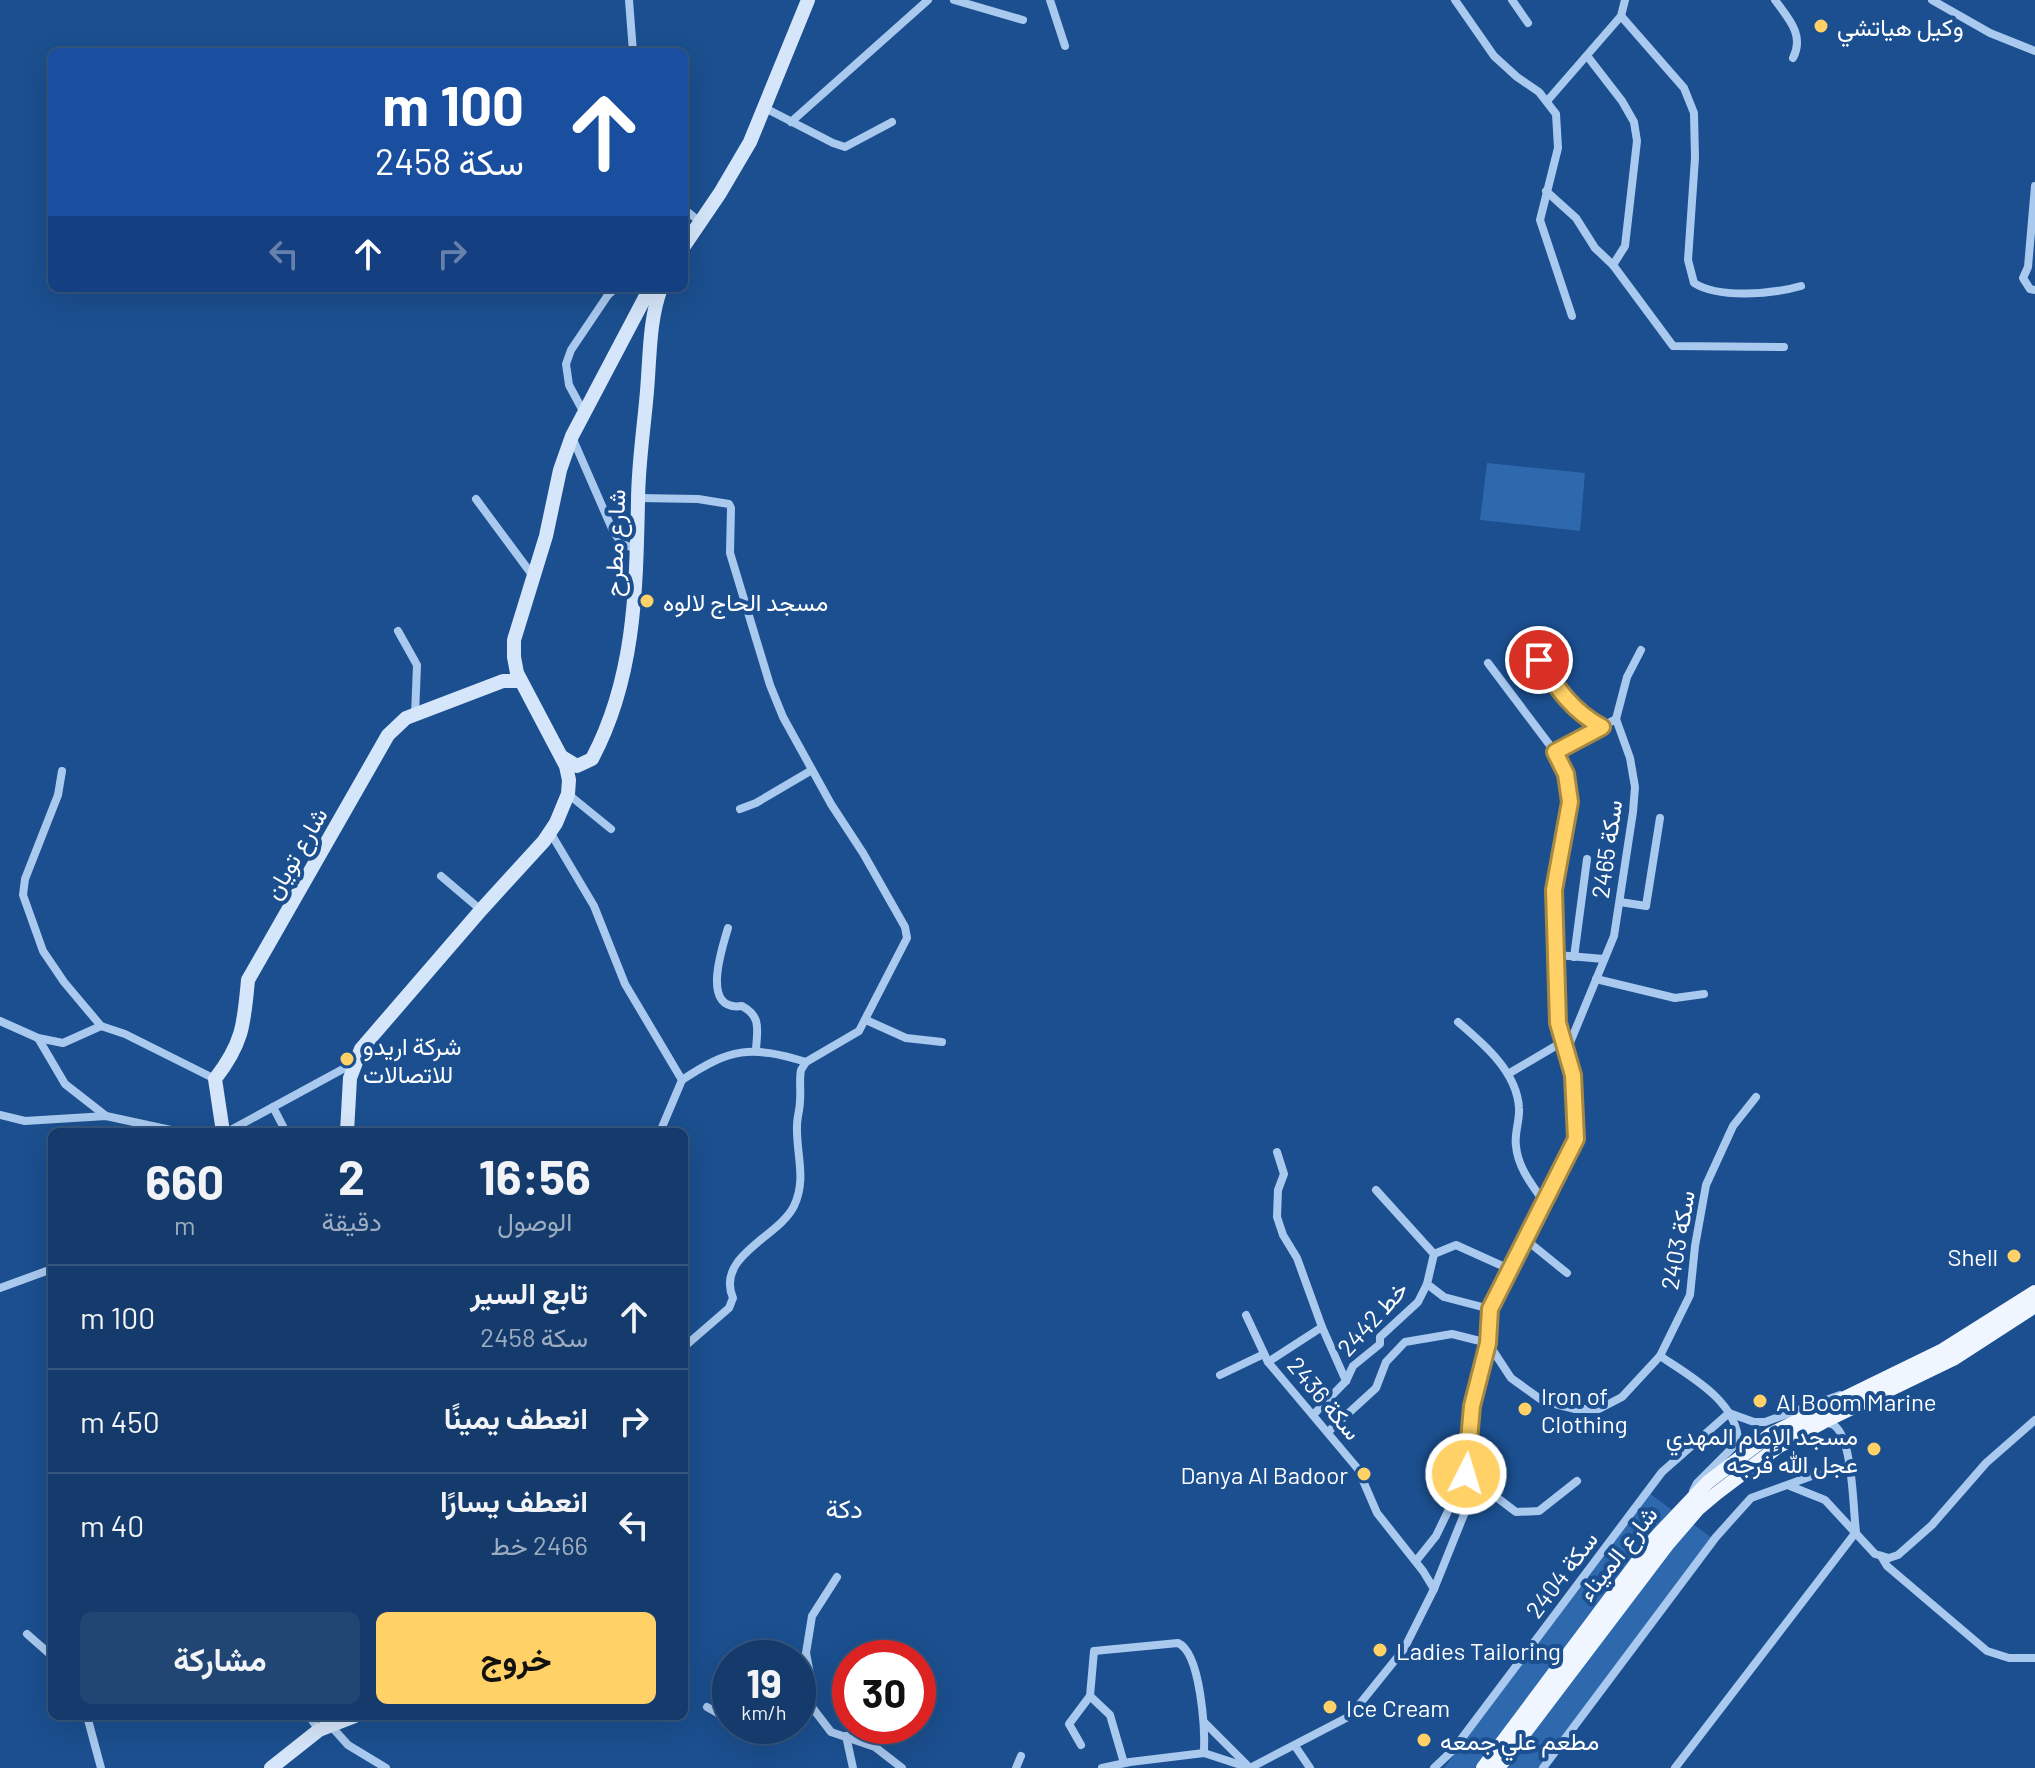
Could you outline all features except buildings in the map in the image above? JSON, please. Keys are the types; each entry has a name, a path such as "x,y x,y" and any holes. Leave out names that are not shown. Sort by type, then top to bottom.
{"main road":[{"path":"689,213 748,130 801,0"},
{"path":"688,240 732,174 765,108 808,0"},
{"path":"347,1128 350,1078 365,1043 537,850 550,832 568,794 568,773 561,756 520,681 514,657 514,640 572,436 648,292"},
{"name":"شارع مطرح","path":"561,756 577,766 588,763 595,754 612,712 630,647 638,498 653,318 660,292"},
{"path":"622,341 641,339 651,347"},
{"name":"شارع تويان","path":"215,1079 234,1055 241,1034 248,980 388,735 406,718 503,681 520,681"},
{"path":"215,1079 224,1128"},
{"name":"شارع الميناء","path":"1483,1768 1656,1537 1689,1499 1771,1434 1943,1350 2035,1292"},
{"name":"شارع الميناء","path":"1498,1768 1683,1526 1735,1478 1779,1446 1953,1359 2035,1306"},
{"path":"271,1768 324,1728 345,1720"}],"street":[{"path":"629,0 633,48"},
{"path":"791,122 928,0"},
{"path":"954,0 1023,20"},
{"path":"1050,0 1065,46"},
{"path":"1455,0 1494,56 1548,100 1556,114 1558,148 1540,220 1572,316"},
{"path":"1512,0 1528,23"},
{"path":"1548,100 1621,16 1625,0"},
{"path":"1775,0 1796,29 1798,48 1793,58"},
{"path":"1932,0 1990,33 2035,51"},
{"path":"1621,16 1684,88 1694,113 1695,158 1688,260 1694,283 1707,291 1777,292 1801,286"},
{"path":"1588,57 1622,101 1634,122 1637,141 1625,246 1613,265"},
{"path":"765,108 845,147 892,122"},
{"path":"2035,186 2028,267 2023,278 2030,289 2035,290"},
{"path":"1546,191 1576,218 1595,248 1613,265 1673,346 1784,347"},
{"path":"583,411 567,378 568,357 611,292"},
{"path":"572,436 613,531 622,544 637,549"},
{"path":"638,498 698,499 729,504 730,553 770,685 783,717 905,927 907,938 866,1020 850,1038 806,1062 799,1078 801,1099 797,1126 802,1180 796,1202 788,1217 751,1248 735,1268 729,1278 733,1298 729,1308 688,1344"},
{"path":"476,499 533,576"},
{"path":"398,631 417,665 415,715"},
{"path":"1555,752 1616,719 1627,677 1641,650"},
{"path":"1539,660 1565,700 1583,717 1602,727"},
{"path":"1102,1768 1204,1753 1250,1768 1350,1716 1404,1649 1434,1589 1467,1507 1466,1474 1472,1406 1488,1343 1490,1309 1576,1139 1573,1075 1558,1023 1554,890 1570,802 1566,774 1555,752 1488,663"},
{"name":"سكة 2465","path":"1566,1046 1614,936 1620,902 1635,787 1630,758 1616,719"},
{"path":"740,809 812,770"},
{"path":"62,771 58,795 25,879 23,895 43,951 101,1026 125,1034 215,1079"},
{"path":"568,794 611,829"},
{"path":"1620,902 1646,906 1660,818"},
{"path":"550,832 594,906 625,984 682,1080"},
{"path":"1574,957 1587,859"},
{"path":"441,876 481,910"},
{"path":"728,928 718,962 719,997 731,1008 742,1006 755,1015 758,1021 756,1050"},
{"path":"1557,955 1604,959"},
{"path":"1596,979 1665,997 1704,994"},
{"path":"866,1020 906,1038 942,1042"},
{"path":"1458,1022 1485,1045 1508,1074 1519,1106 1516,1146 1525,1176 1544,1202"},
{"path":"1,1023 38,1038 63,1043 101,1026"},
{"path":"38,1038 65,1084 106,1116"},
{"path":"1508,1074 1566,1046"},
{"path":"662,1128 682,1080 712,1060 756,1050 806,1062"},
{"path":"233,1128 354,1063"},
{"name":"سكة 2403","path":"1488,1343 1511,1378 1543,1401 1575,1409 1599,1409 1622,1397 1660,1356 1690,1295 1706,1185 1733,1126 1756,1097"},
{"path":"273,1107 284,1128"},
{"path":"0,1115 25,1121 106,1116 162,1128"},
{"name":"سكة 2436","path":"1277,1152 1284,1174 1278,1190 1277,1217 1283,1235 1297,1258 1322,1327 1266,1358 1358,1469 1377,1513 1434,1589"},
{"path":"1376,1190 1434,1254"},
{"path":"1525,1239 1567,1273"},
{"path":"1434,1254 1456,1245 1509,1269"},
{"path":"1434,1254 1427,1284 1444,1297 1490,1309"},
{"path":"0,1288 48,1270"},
{"name":"2442 خط","path":"1314,1414 1346,1381 1353,1366 1380,1344 1380,1337 1418,1302 1427,1284"},
{"path":"1220,1375 1266,1358 1246,1315"},
{"path":"1322,1327 1346,1381"},
{"path":"1329,1431 1376,1388 1386,1362 1405,1342 1452,1334 1488,1343"},
{"path":"1660,1356 1702,1385 1729,1413 1738,1428 1738,1442 1697,1483 1689,1499"},
{"path":"1729,1413 1743,1419 1765,1422 1827,1398 1860,1390"},
{"name":"سكة 2404","path":"1434,1768 1453,1750 1662,1472 1729,1413"},
{"path":"1881,1556 1898,1555 1910,1548 1986,1463 2035,1420"},
{"path":"1675,1768 1856,1532 1849,1466 1841,1434 1834,1425 1823,1422"},
{"path":"1543,1768 1737,1512 1751,1498 1831,1469 1849,1466"},
{"path":"1466,1474 1516,1512 1539,1511 1577,1481"},
{"path":"1416,1561 1436,1536 1466,1474"},
{"path":"1790,1486 1825,1500 1867,1547 1881,1556 1887,1566 1987,1651 2009,1658 2035,1658"},
{"path":"808,1640 812,1616 837,1577"},
{"path":"27,1634 48,1652"},
{"path":"1081,1745 1069,1724 1090,1696 1094,1651 1178,1643 1189,1653 1205,1723 1204,1753"},
{"path":"1090,1696 1110,1715 1124,1763"},
{"path":"707,1707 712,1710"},
{"path":"816,1713 832,1732"},
{"path":"88,1720 101,1768"},
{"path":"314,1720 386,1768"},
{"path":"1205,1723 1250,1768"},
{"path":"848,1744 853,1768"},
{"path":"867,1744 902,1768"},
{"path":"1295,1746 1310,1768"},
{"path":"1016,1768 1021,1756"},
{"path":"1169,1757 1169,1768"}],"shaded area":[{"path":"1487,463 1585,473 1580,531 1480,520"},
{"path":"1649,1493 1672,1510 1479,1768 1444,1768"},
{"path":"1689,1521 1712,1538 1539,1768 1504,1768"}],"place":[{"name":"وكيل هياتشي","path":"1821,26"},
{"name":"مسجد الحاج لالوه","path":"647,601"},
{"name":"شركة اريدو للاتصالات","path":"347,1059"},
{"name":"Shell","path":"2014,1256"},
{"name":"Al Boom Marine","path":"1760,1401"},
{"name":"Iron of Clothing","path":"1525,1409"},
{"name":"مسجد الإمام المهدي عجل الله فرجه","path":"1874,1449"},
{"name":"Danya Al Badoor","path":"1364,1474"},
{"name":"Ladies Tailoring","path":"1380,1650"},
{"name":"Ice Cream","path":"1330,1707"},
{"name":"مطعم علي جمعه","path":"1424,1740"}],"district":[{"name":"دكة","path":"844,1507"}],"route":[{"path":"1466,1474 1472,1406 1488,1343 1490,1309 1576,1139 1573,1075 1558,1023 1554,890 1570,802 1566,774 1555,752 1602,727 1583,717 1565,700 1539,660"}]}
